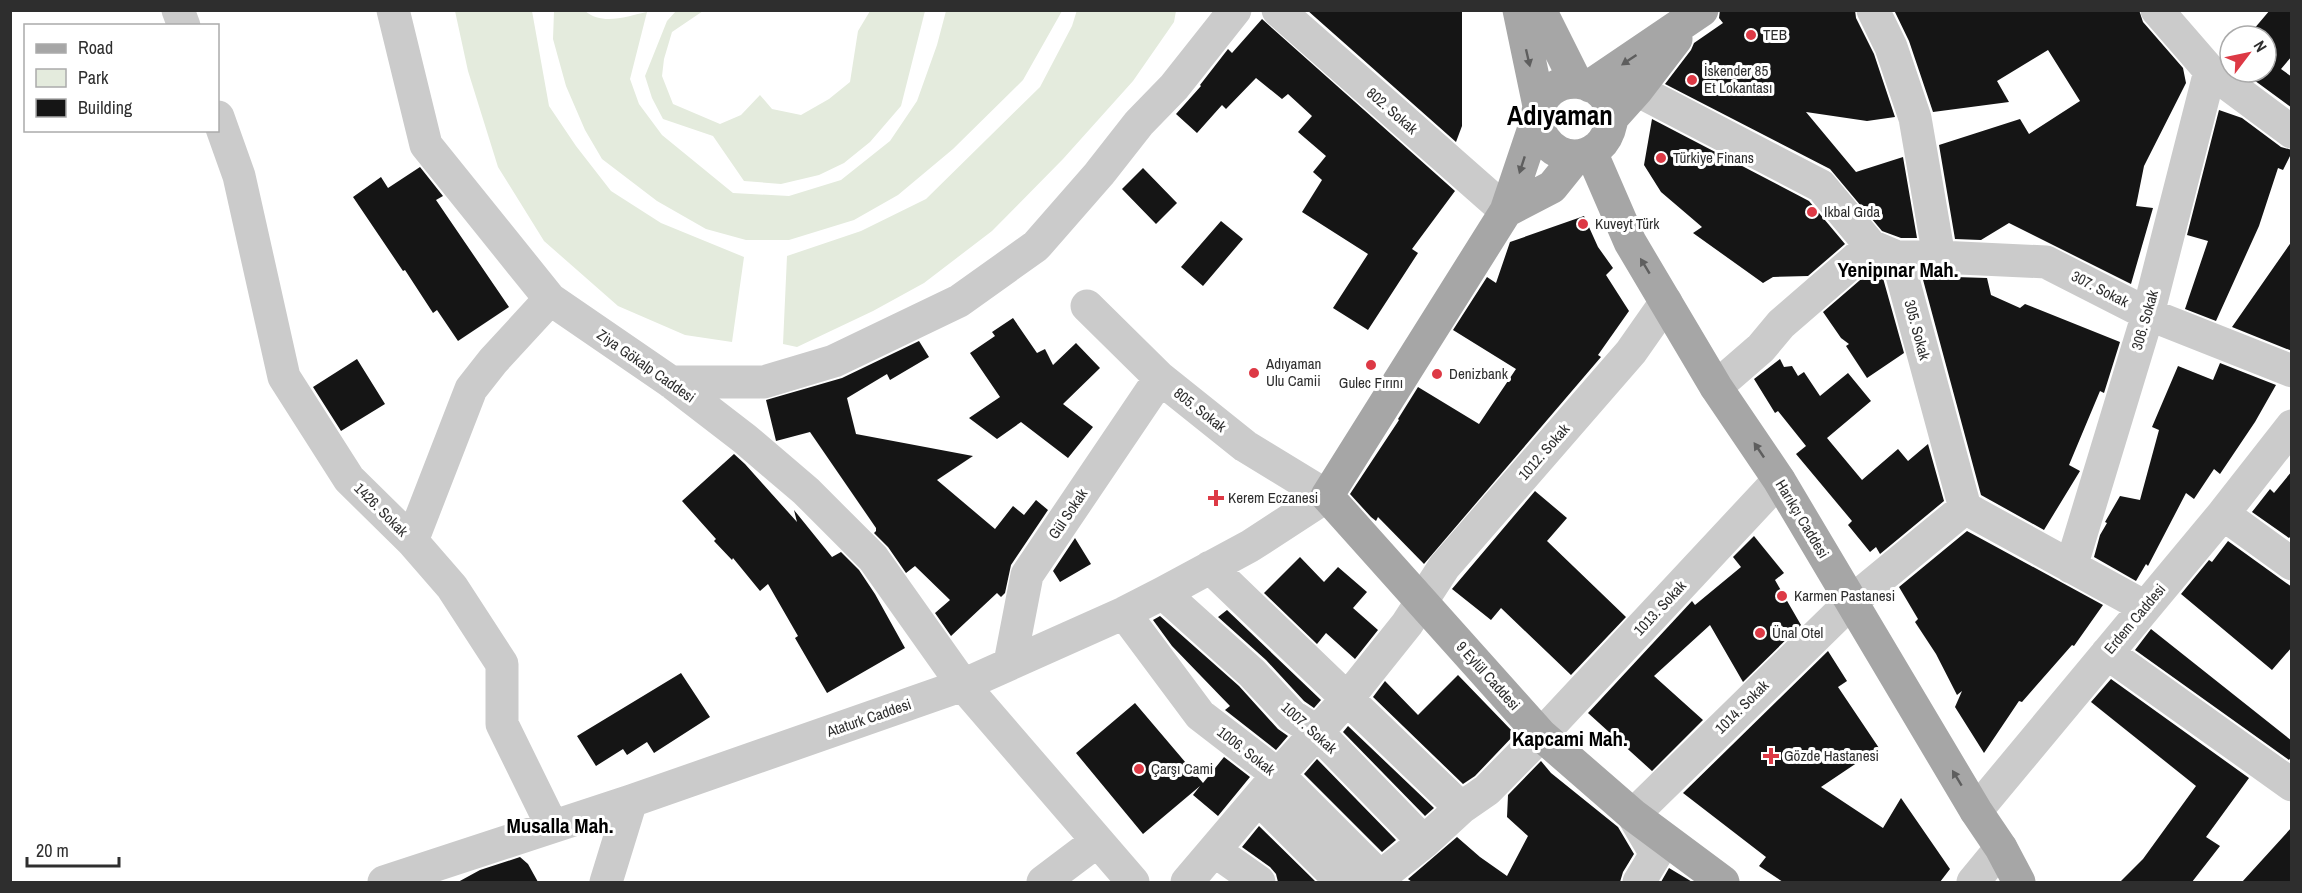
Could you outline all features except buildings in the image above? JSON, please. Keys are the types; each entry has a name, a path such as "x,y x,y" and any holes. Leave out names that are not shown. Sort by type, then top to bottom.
{"main road":[{"path":"1519,10 1538,112 1539,133 1546,144 1564,155 1584,154"},
{"path":"1540,10 1583,84 1605,99 1611,119"},
{"path":"1506,211 1552,187 1584,154 1606,138 1611,119 1698,13"},
{"path":"1327,496 1506,211 1538,112 1551,89 1564,83 1583,84 1698,13"},
{"name":"Harıkçı Caddesi","path":"1584,154 1630,242 1716,387 1779,480 1976,811 2001,848 2019,882"},
{"name":"9 Eylül Caddesi","path":"1327,496 1541,735 1633,814 1721,882"}],"street":[{"name":"Ziya Gökalp Caddesi","path":"393,10 426,145 550,299 671,382 745,439 806,491 873,558 963,685 1096,842 1133,882"},
{"path":"671,382 764,382 834,361 959,301 1036,246 1099,174 1139,123 1174,87 1235,10"},
{"name":"802. Sokak","path":"1278,10 1506,211"},
{"path":"1873,10 1891,47 1915,118 1939,257"},
{"path":"2157,10 2210,70 2292,132"},
{"name":"306. Sokak","path":"2071,567 2148,314 2210,70"},
{"name":"305. Sokak","path":"1637,90 1821,186 1884,252 1965,508"},
{"name":"1426. Sokak","path":"219,120 239,176 284,377 349,479 412,541 452,586 502,664 502,724 552,826"},
{"path":"1716,387 1761,348 1780,324 1884,252"},
{"name":"307. Sokak","path":"1884,252 2046,262 2148,314 2292,371"},
{"path":"412,541 471,389 550,299"},
{"name":"1012. Sokak","path":"1187,882 1347,699 1422,602 1444,567 1631,352 1666,302"},
{"name":"805. Sokak","path":"1087,306 1160,378 1245,446 1327,496"},
{"name":"Gül Sokak","path":"1010,663 1027,575 1160,378"},
{"name":"Erdem Caddesi","path":"1976,811 2223,514 2292,426"},
{"name":"1013. Sokak","path":"1378,880 1461,808 1487,790 1779,480"},
{"name":"Ataturk Caddesi","path":"384,882 631,801 963,685 1124,613 1163,593 1250,546 1327,496"},
{"path":"1965,508 2145,607"},
{"name":"1014. Sokak","path":"1633,814 1852,601 1965,508"},
{"path":"2223,514 2292,564"},
{"path":"1210,567 1461,808"},
{"name":"1007. Sokak","path":"1163,593 1252,673 1292,716 1317,732 1424,842"},
{"name":"1006. Sokak","path":"1124,613 1200,715 1269,787 1378,880"},
{"path":"2107,653 2292,785"},
{"path":"1269,787 1342,882"},
{"path":"606,882 631,801"},
{"path":"1633,814 1656,854 1639,882"},
{"path":"1042,882 1096,842"},
{"path":"1973,882 2001,848"},
{"path":"1215,851 1259,882"}],"green space":[{"path":"1077,10 1176,11 1174,22 1133,81 1063,159 992,231 924,283 873,311 797,347 783,344 787,256 861,231 926,199 1040,87 1072,26"},
{"path":"455,11 532,11 549,106 611,191 661,223 744,257 732,342 685,335 618,306 544,241 498,167 468,71"},
{"path":"554,11 585,11 592,16 607,19 647,12 630,79 639,104 662,135 733,193 789,196 841,180 890,141 917,101 937,45 946,11 1062,11 1023,80 953,149 898,195 854,220 789,240 746,240 706,229 657,201 602,159 585,130 566,86 553,39"},
{"path":"676,11 703,11 672,32 664,59 662,76 673,104 720,124 741,115 760,95 772,109 801,115 829,99 850,82 858,31 870,11 925,11 901,106 870,142 844,163 819,175 781,184 744,181 713,136 663,119 652,98 645,76 667,21"}],"place":[{"name":"TEB","path":"1751,35"},
{"name":"İskender 85 Et Lokantası","path":"1692,80"},
{"name":"Türkiye Finans","path":"1661,158"},
{"name":"Ikbal Gıda","path":"1812,212"},
{"name":"Kuveyt Türk","path":"1583,224"},
{"name":"Gulec Fırını","path":"1371,365"},
{"name":"Adıyaman Ulu Camii","path":"1254,373"},
{"name":"Denizbank","path":"1437,374"},
{"name":"Kerem Eczanesi","path":"1216,498"},
{"name":"Karmen Pastanesi","path":"1782,596"},
{"name":"Ünal Otel","path":"1760,633"},
{"name":"Gözde Hastanesi","path":"1771,756"},
{"name":"Çarşı Cami","path":"1139,769"}],"district":[{"name":"Adıyaman","path":"1560,116"},
{"name":"Yenipınar Mah.","path":"1898,270"},
{"name":"Kapcami Mah.","path":"1570,739"},
{"name":"Musalla Mah.","path":"560,826"}]}
